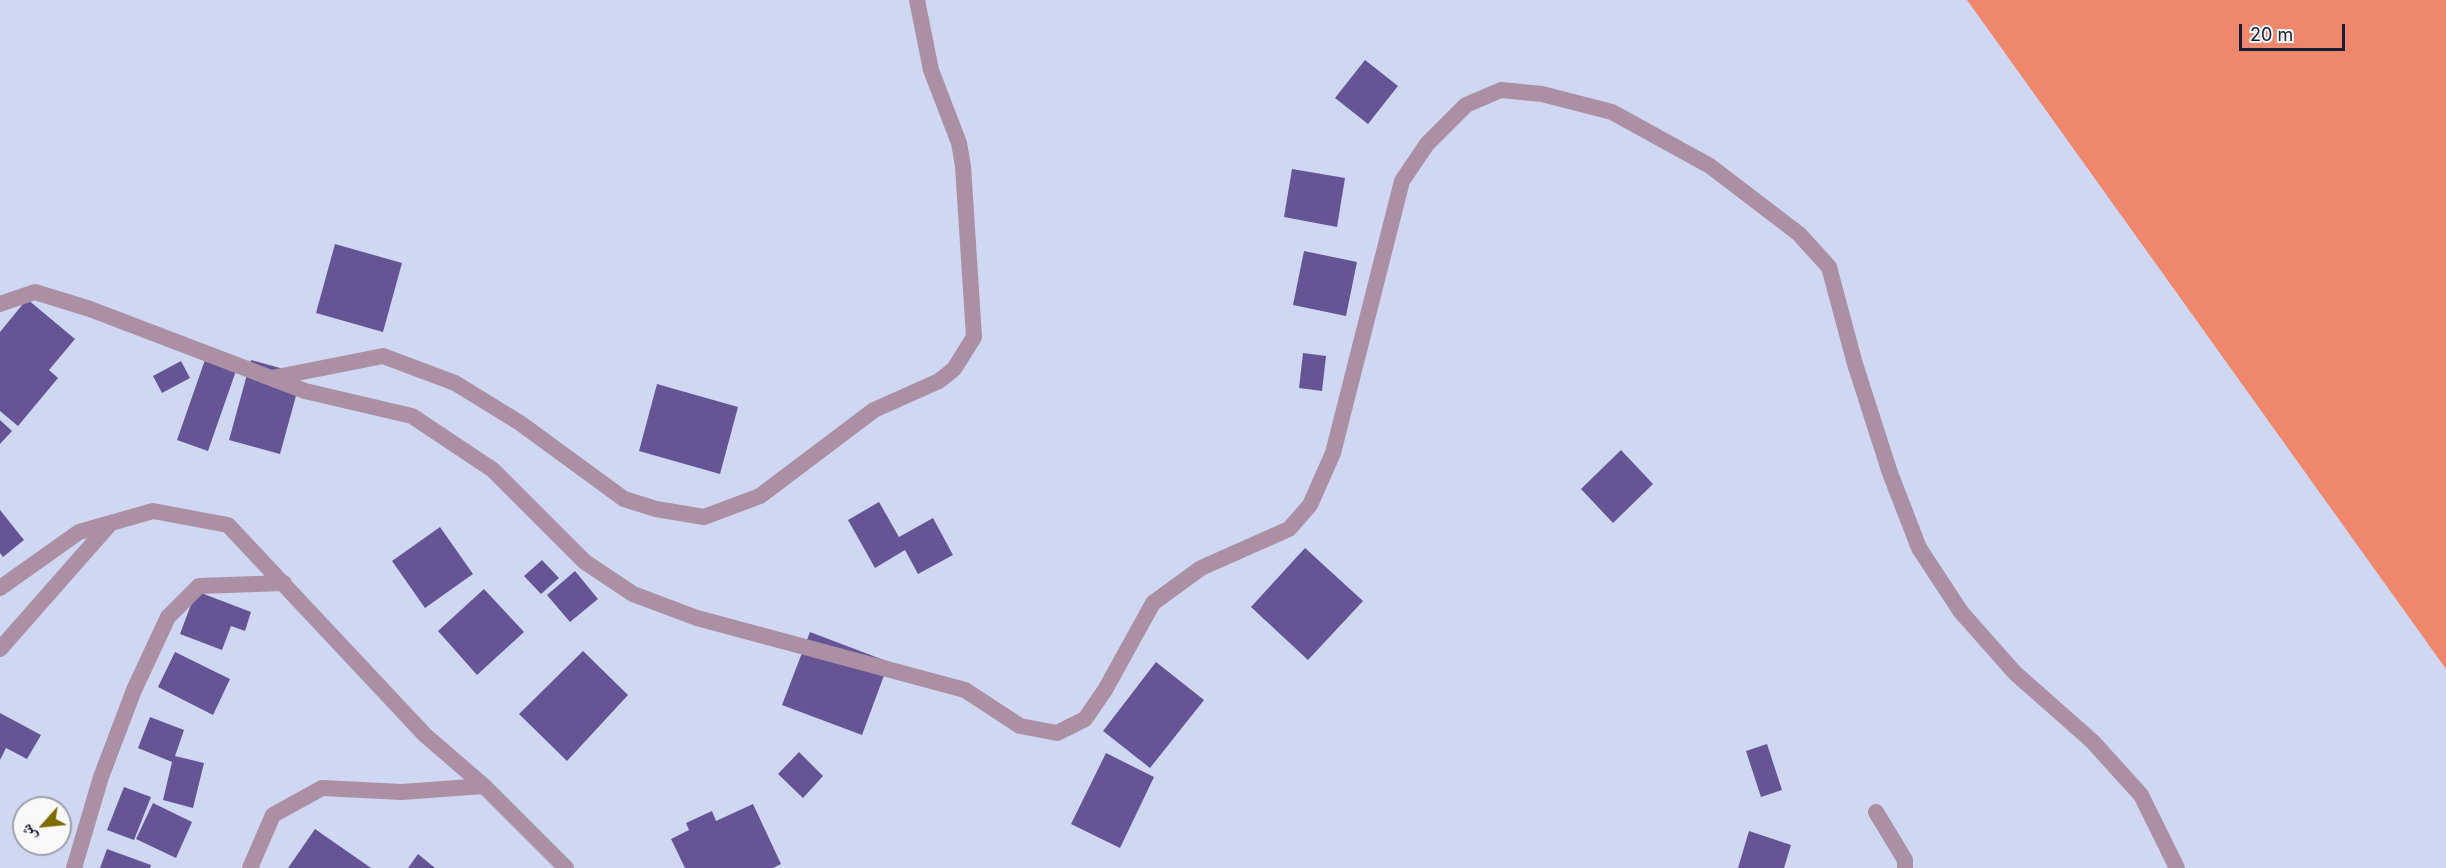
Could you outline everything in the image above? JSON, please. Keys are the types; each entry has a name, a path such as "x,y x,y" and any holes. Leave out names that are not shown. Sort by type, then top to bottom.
{"street":[{"path":"271,379 383,356 455,383 520,423 624,499 656,509 704,517 760,496 874,410 939,381 954,369 974,337 963,166 959,143 931,70 917,0"},
{"path":"0,304 34,292 90,309 305,391 412,416 493,470 585,562 633,594 697,618 965,690 1020,726 1057,733 1085,719 1105,690 1153,603 1201,568 1289,529 1310,506 1333,453 1402,182 1427,144 1466,105 1501,90 1542,94 1602,109 1612,112 1710,166 1799,234 1828,267 1858,375 1919,548 1961,612 2015,673 2092,741 2141,795 2177,868"},
{"path":"0,588 79,532 153,511 228,525 425,735 484,786 566,868"},
{"path":"0,650 111,523"},
{"path":"74,868 101,777 121,723 168,617 198,586 284,584"},
{"path":"250,868 273,815 322,788 402,792 484,786"},
{"path":"1876,812 1905,860 1905,868"}],"shaded area":[{"path":"1967,0 2446,0 2446,669"}],"building":[{"path":"1365,60 1398,86 1368,124 1335,98"},
{"path":"1292,169 1345,178 1337,227 1284,217"},
{"path":"335,244 402,263 383,332 316,313"},
{"path":"1304,251 1357,262 1346,316 1293,305"},
{"path":"27,299 75,339 49,370 58,378 18,426 0,411 0,332"},
{"path":"1303,353 1326,356 1322,391 1299,388"},
{"path":"206,357 237,368 208,451 177,440"},
{"path":"251,360 302,374 280,454 229,440"},
{"path":"181,361 190,378 162,393 153,376"},
{"path":"657,384 738,407 720,474 639,451"},
{"path":"0,420 12,431 0,444"},
{"path":"1621,450 1653,484 1613,523 1581,489"},
{"path":"879,502 899,537 933,518 953,555 918,574 905,550 875,568 848,520"},
{"path":"0,510 24,540 3,557 0,553"},
{"path":"440,527 473,574 425,608 392,561"},
{"path":"1305,548 1363,601 1308,660 1251,607"},
{"path":"542,560 559,578 541,594 524,576"},
{"path":"575,571 598,599 570,622 547,595"},
{"path":"484,589 524,632 477,675 438,631"},
{"path":"196,591 251,612 245,631 231,626 222,650 180,634"},
{"path":"810,632 889,662 862,735 782,705"},
{"path":"583,651 628,695 567,761 519,714"},
{"path":"175,652 230,679 213,715 158,687"},
{"path":"1156,662 1204,700 1150,768 1103,731"},
{"path":"0,713 41,735 27,759 6,748 0,760"},
{"path":"150,717 184,730 175,756 204,763 193,808 163,800 172,762 138,748"},
{"path":"1767,744 1782,790 1761,797 1746,751"},
{"path":"799,752 823,776 803,798 778,774"},
{"path":"1106,753 1154,777 1120,848 1071,824"},
{"path":"124,787 151,797 134,840 107,830"},
{"path":"153,803 192,822 176,858 136,839"},
{"path":"753,804 781,864 773,868 685,868 671,839 689,830 686,823 712,811 716,821"},
{"path":"315,829 371,868 288,868"},
{"path":"1749,831 1791,845 1784,868 1738,868"},
{"path":"107,849 151,865 150,868 100,868"},
{"path":"418,854 435,868 408,868"}]}
